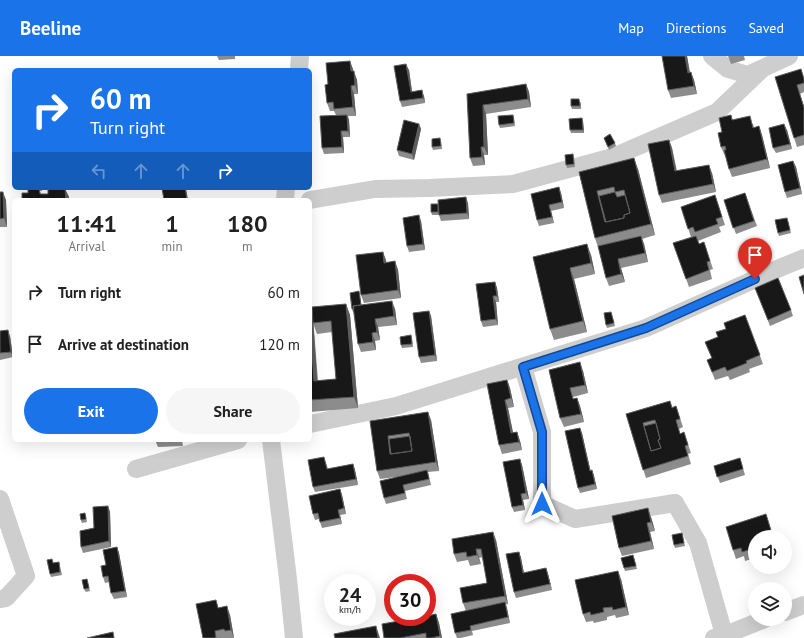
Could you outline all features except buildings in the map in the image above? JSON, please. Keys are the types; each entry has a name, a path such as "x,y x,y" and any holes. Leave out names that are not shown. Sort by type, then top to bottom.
{"street":[{"path":"299,68 300,56"},
{"path":"712,56 728,69 748,76 789,56"},
{"path":"312,200 375,189 513,184 613,157 716,112 763,68"},
{"path":"312,424 396,406 646,328 804,258"},
{"path":"523,367 542,432 542,504 575,519 675,503 698,543 721,637 748,626"},
{"path":"136,469 231,442"},
{"path":"271,442 294,638"},
{"path":"0,499 26,576 6,598 0,599"},
{"path":"792,609 804,605"}],"route":[{"path":"542,504 542,432 523,367 646,328 755,279"}]}
